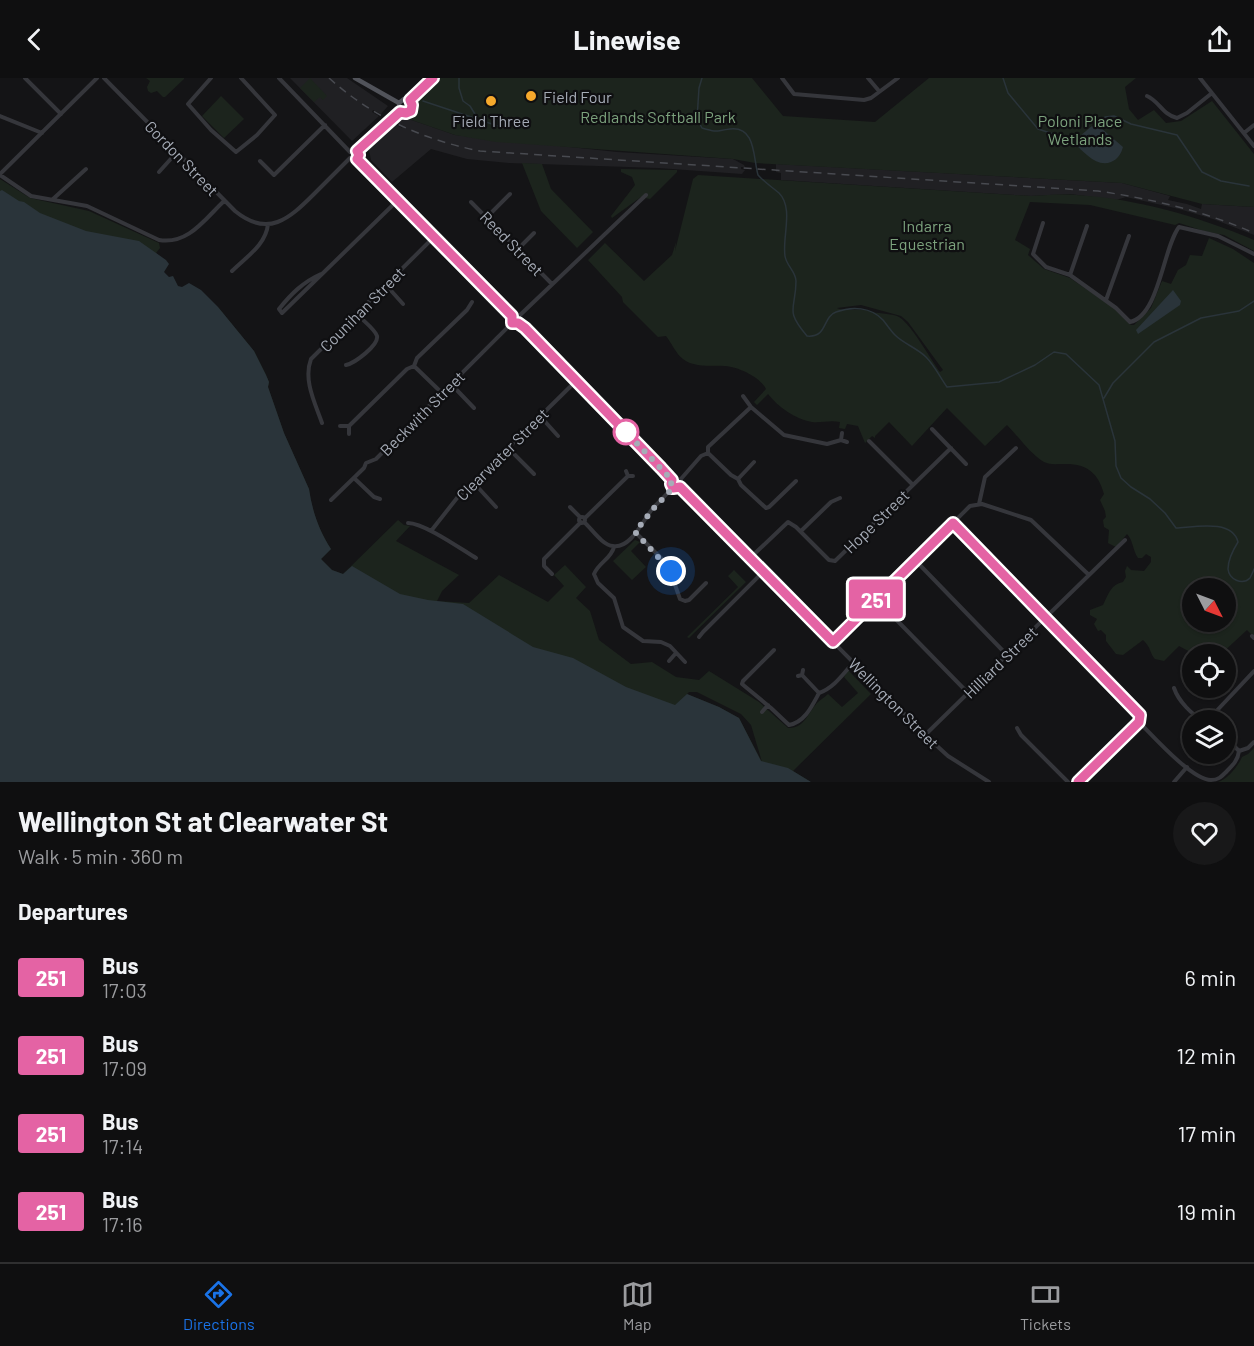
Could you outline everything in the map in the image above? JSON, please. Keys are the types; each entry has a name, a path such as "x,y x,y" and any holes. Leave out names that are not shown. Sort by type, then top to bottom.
{"main road":[{"path":"355,78 399,103"},
{"path":"410,100 433,78"},
{"path":"404,99 410,100 411,111 400,112 399,103 404,99"}],"street":[{"path":"25,78 61,114"},
{"path":"100,78 0,175 31,196 76,203 159,240 170,242 189,235 224,201"},
{"name":"Gordon Street","path":"100,78 224,201 244,218 268,224"},
{"path":"211,78 188,104 213,132 236,152 275,115 241,78"},
{"path":"232,271 263,242 267,235 268,224 283,221 294,214 350,158 350,152 279,78"},
{"path":"782,78 794,94 864,100 871,98 898,78"},
{"path":"868,78 879,91"},
{"path":"1200,78 1254,146"},
{"path":"1147,96 1153,98 1165,113 1177,118 1212,93"},
{"path":"350,152 357,151 400,112"},
{"path":"0,116 42,133"},
{"path":"1244,133 1254,124"},
{"path":"260,161 274,175 325,125"},
{"path":"357,151 359,155 357,159"},
{"path":"159,172 177,152"},
{"path":"350,158 357,159 512,316 512,323 518,323 576,381 672,480 673,488"},
{"path":"53,200 87,169"},
{"path":"486,218 510,194"},
{"path":"512,316 519,316 646,195"},
{"path":"324,272 308,280 288,297 279,309 280,313 282,313 398,200"},
{"name":"Reed Street","path":"471,202 552,284"},
{"path":"1043,223 1032,254 1046,267 1070,275 1106,300 1128,321 1135,321 1150,305 1179,227 1218,236 1254,254"},
{"path":"1070,275 1087,226"},
{"path":"518,249 534,233"},
{"path":"1106,300 1129,236"},
{"name":"Counihan Street","path":"322,423 309,384 309,366 312,359 434,237"},
{"path":"386,285 403,304"},
{"path":"340,426 349,426 407,369 414,366 417,358 467,310 472,302"},
{"path":"346,365 357,360 375,344 377,339 376,334 357,314"},
{"path":"518,323 519,316"},
{"name":"Beckwith Street","path":"331,500 366,463 376,459 512,323"},
{"path":"414,366 442,393"},
{"name":"Clearwater Street","path":"431,531 473,482 576,381"},
{"path":"451,384 474,408"},
{"path":"743,396 751,407 784,435 827,444 841,440 847,442"},
{"path":"751,407 708,447 708,453 766,508 770,507 796,481"},
{"path":"540,416 558,436"},
{"path":"349,426 349,434"},
{"path":"932,429 966,464"},
{"path":"841,440 842,433"},
{"path":"869,441 913,485"},
{"path":"508,448 534,474"},
{"name":"Hope Street","path":"801,531 829,560 835,561 951,448"},
{"path":"833,642 953,523 976,504 985,477 1016,448"},
{"path":"685,662 670,646 661,642 638,639 622,627 616,602 598,583 594,574 600,563 609,558 614,547 625,543 673,488 680,487 680,480 701,456 708,453"},
{"path":"738,479 754,462"},
{"path":"535,564 543,562 629,474"},
{"path":"354,478 374,497 380,499"},
{"path":"672,480 676,478 680,480"},
{"path":"473,482 496,507"},
{"name":"Wellington Street","path":"680,487 925,735 948,756 989,782"},
{"path":"750,558 787,522 792,523 801,531 831,502 840,498"},
{"path":"976,504 1031,520 1089,575"},
{"path":"570,507 606,543 614,547"},
{"path":"408,523 431,531 476,558"},
{"path":"953,523 1136,710 1141,718 1078,782"},
{"path":"635,532 668,565 680,599 689,600 706,583"},
{"name":"Hilliard Street","path":"925,735 1125,540"},
{"path":"915,560 1007,655"},
{"path":"543,562 552,574"},
{"path":"699,638 763,572"},
{"path":"876,598 968,693"},
{"path":"774,650 741,683 789,725 796,724 804,717 819,693 835,683 854,663"},
{"path":"669,661 676,654"},
{"path":"1216,710 1254,670"},
{"path":"801,674 819,693"},
{"path":"1174,688 1177,696 1190,710"},
{"path":"762,712 768,705"},
{"path":"1139,722 1176,760 1202,779 1213,780 1221,777 1233,764 1239,751 1248,748 1254,742"},
{"path":"1017,728 1021,735 1068,782"},
{"path":"1236,748 1239,751"},
{"path":"1174,782 1187,767"}],"shaded area":[{"path":"290,78 347,78 388,106 381,114 373,110 372,112 379,116 352,141"},
{"path":"406,118 455,135 617,152 733,159 744,165 745,167 741,169 745,170 742,174 658,168 509,163 467,159 431,149 392,182 371,160 369,150 371,145 395,124 402,128 403,126 397,123"},
{"path":"1092,126 1101,128 1123,147 1119,156 1113,161 1101,163 1096,161 1074,143"},
{"path":"776,164 1122,183 1170,196 1168,200 1201,209 1202,204 1254,207 1254,235 1213,219 1126,197 1116,200 1070,194 1031,196 781,180 781,173 776,172"},
{"path":"2,190 40,213 86,231 139,241 166,260 169,264 164,272 169,277 173,276 178,286 182,287 189,283 201,290 218,307 254,351 266,375 284,433 309,489 320,528 331,549 321,559 332,570 343,574 352,566 400,594 463,604 533,647 573,658 626,687 675,705 687,694 719,707 739,718 761,761 788,768 811,782 0,782 0,191"},
{"path":"1173,290 1181,301 1180,305 1138,334 1136,330"}],"green space":[{"path":"146,78 184,79 163,97 157,91 151,93 148,91 150,81"},
{"path":"310,78 327,96 323,100 320,97 314,102 300,88"},
{"path":"439,78 752,78 783,116 875,122 929,78 1136,78 1125,87 1129,109 1138,120 1154,110 1166,123 1181,121 1212,101 1254,154 1254,207 1202,204 1122,183 755,163 733,159 496,142 455,135 406,118 413,112 415,103"},
{"path":"221,96 244,119 224,138 202,116"},
{"path":"522,163 542,164 551,189 593,232 577,248 541,211"},
{"path":"621,169 677,170 677,172 650,199 641,197 612,218 611,216 635,185 632,177 621,172"},
{"name":"Indarra Equestrian","path":"698,175 1031,196 1100,197 1167,210 1211,223 1254,240 1254,251 1224,235 1179,223 1175,225 1090,205 1030,202 1015,240 1030,249 1028,255 1044,269 1070,278 1114,308 1131,325 1134,325 1151,308 1162,281 1171,284 1178,270 1186,265 1190,255 1202,256 1209,238 1233,249 1254,263 1254,637 1247,630 1232,644 1182,644 1182,648 1179,646 1164,661 1155,659 1143,640 1123,655 1116,654 1106,641 1106,635 1101,630 1098,631 1094,624 1097,619 1090,615 1090,610 1103,605 1113,588 1123,582 1127,566 1131,570 1144,571 1151,562 1151,557 1146,554 1138,558 1127,534 1116,547 1108,543 1109,530 1104,527 1103,520 1106,517 1100,500 1104,494 1098,480 1090,470 1078,465 1044,462 1029,450 1007,425 985,446 947,408 912,446 889,422 875,438 872,436 865,443 858,426 847,424 845,429 839,428 840,422 815,422 799,418 787,412 768,394 757,405 754,402 766,389 759,380 731,367 687,362 678,354 666,336 658,337 623,302 622,297 588,260 605,243 644,281 672,255 676,242 675,251 693,179","holes":["861,305 901,316 908,322 943,370 940,372 914,332 897,316 837,308"]},
{"path":"0,179 30,198 89,211 159,243 160,248 156,253 162,258 0,247"},
{"path":"218,307 254,351 266,375 284,433 309,489 314,513 331,549 321,559 332,570 343,574 398,520 410,526 396,541 459,575 442,591 437,601 469,603 499,575 548,602 564,586 554,575 565,565 586,587 576,598 590,611 599,640 631,664 652,662 676,677 699,680 709,671 759,702 788,728 802,723 817,703 828,694 842,707 858,693 844,677 848,670 871,694 793,771 811,782 342,630","holes":["697,692 741,714 751,725 762,762 739,718 687,694"]},
{"path":"635,540 640,542 631,551 646,567 632,580 613,561"},
{"path":"734,570 746,582 689,638 687,637 738,587 728,576"},
{"path":"1254,748 1254,782 1218,782 1229,775 1242,757"}],"waterway":[{"path":"459,78 463,101 470,106 478,119"},
{"path":"702,78 697,119 702,128 714,131 738,129 745,132 752,144 758,175 779,193 786,206 785,256 796,281 793,314 807,336 814,336 822,331 829,318 836,312 855,308 873,312 899,338 926,357 947,387 999,382 1035,365 1054,352 1066,354 1099,385 1115,441 1116,466 1121,478 1150,499 1165,513 1176,528 1221,527 1234,535 1238,542 1230,558 1228,569 1233,578 1240,581 1247,580 1254,569"},
{"path":"1003,78 1008,93 1038,129 1075,141"},
{"path":"423,101 504,128"},
{"path":"1096,128 1105,117 1114,116 1131,124 1177,135 1202,172 1221,181 1249,186"},
{"path":"1104,398 1113,383 1154,342 1201,318 1239,311 1254,301"}],"railway":[{"path":"329,78 363,104 400,125 439,140 480,151 1098,191 1178,207 1216,218 1254,233"}],"bus line":[{"name":"251","path":"433,78 410,100 411,111 400,112 357,151 359,155 357,159 512,316 510,320 512,323 515,325 518,323 525,328 661,468 672,480 673,488 680,487 833,642 953,523 1140,715 1141,720 1078,782"}],"place":[{"name":"Field Four","path":"531,96"},
{"name":"Field Three","path":"491,101"}],"route":[{"path":"626,432 624,430 672,480 673,488 635,532 668,565 671,571"}],"park label":[{"name":"Redlands Softball Park","path":"658,116"},
{"name":"Poloni Place Wetlands","path":"1080,129"}]}
